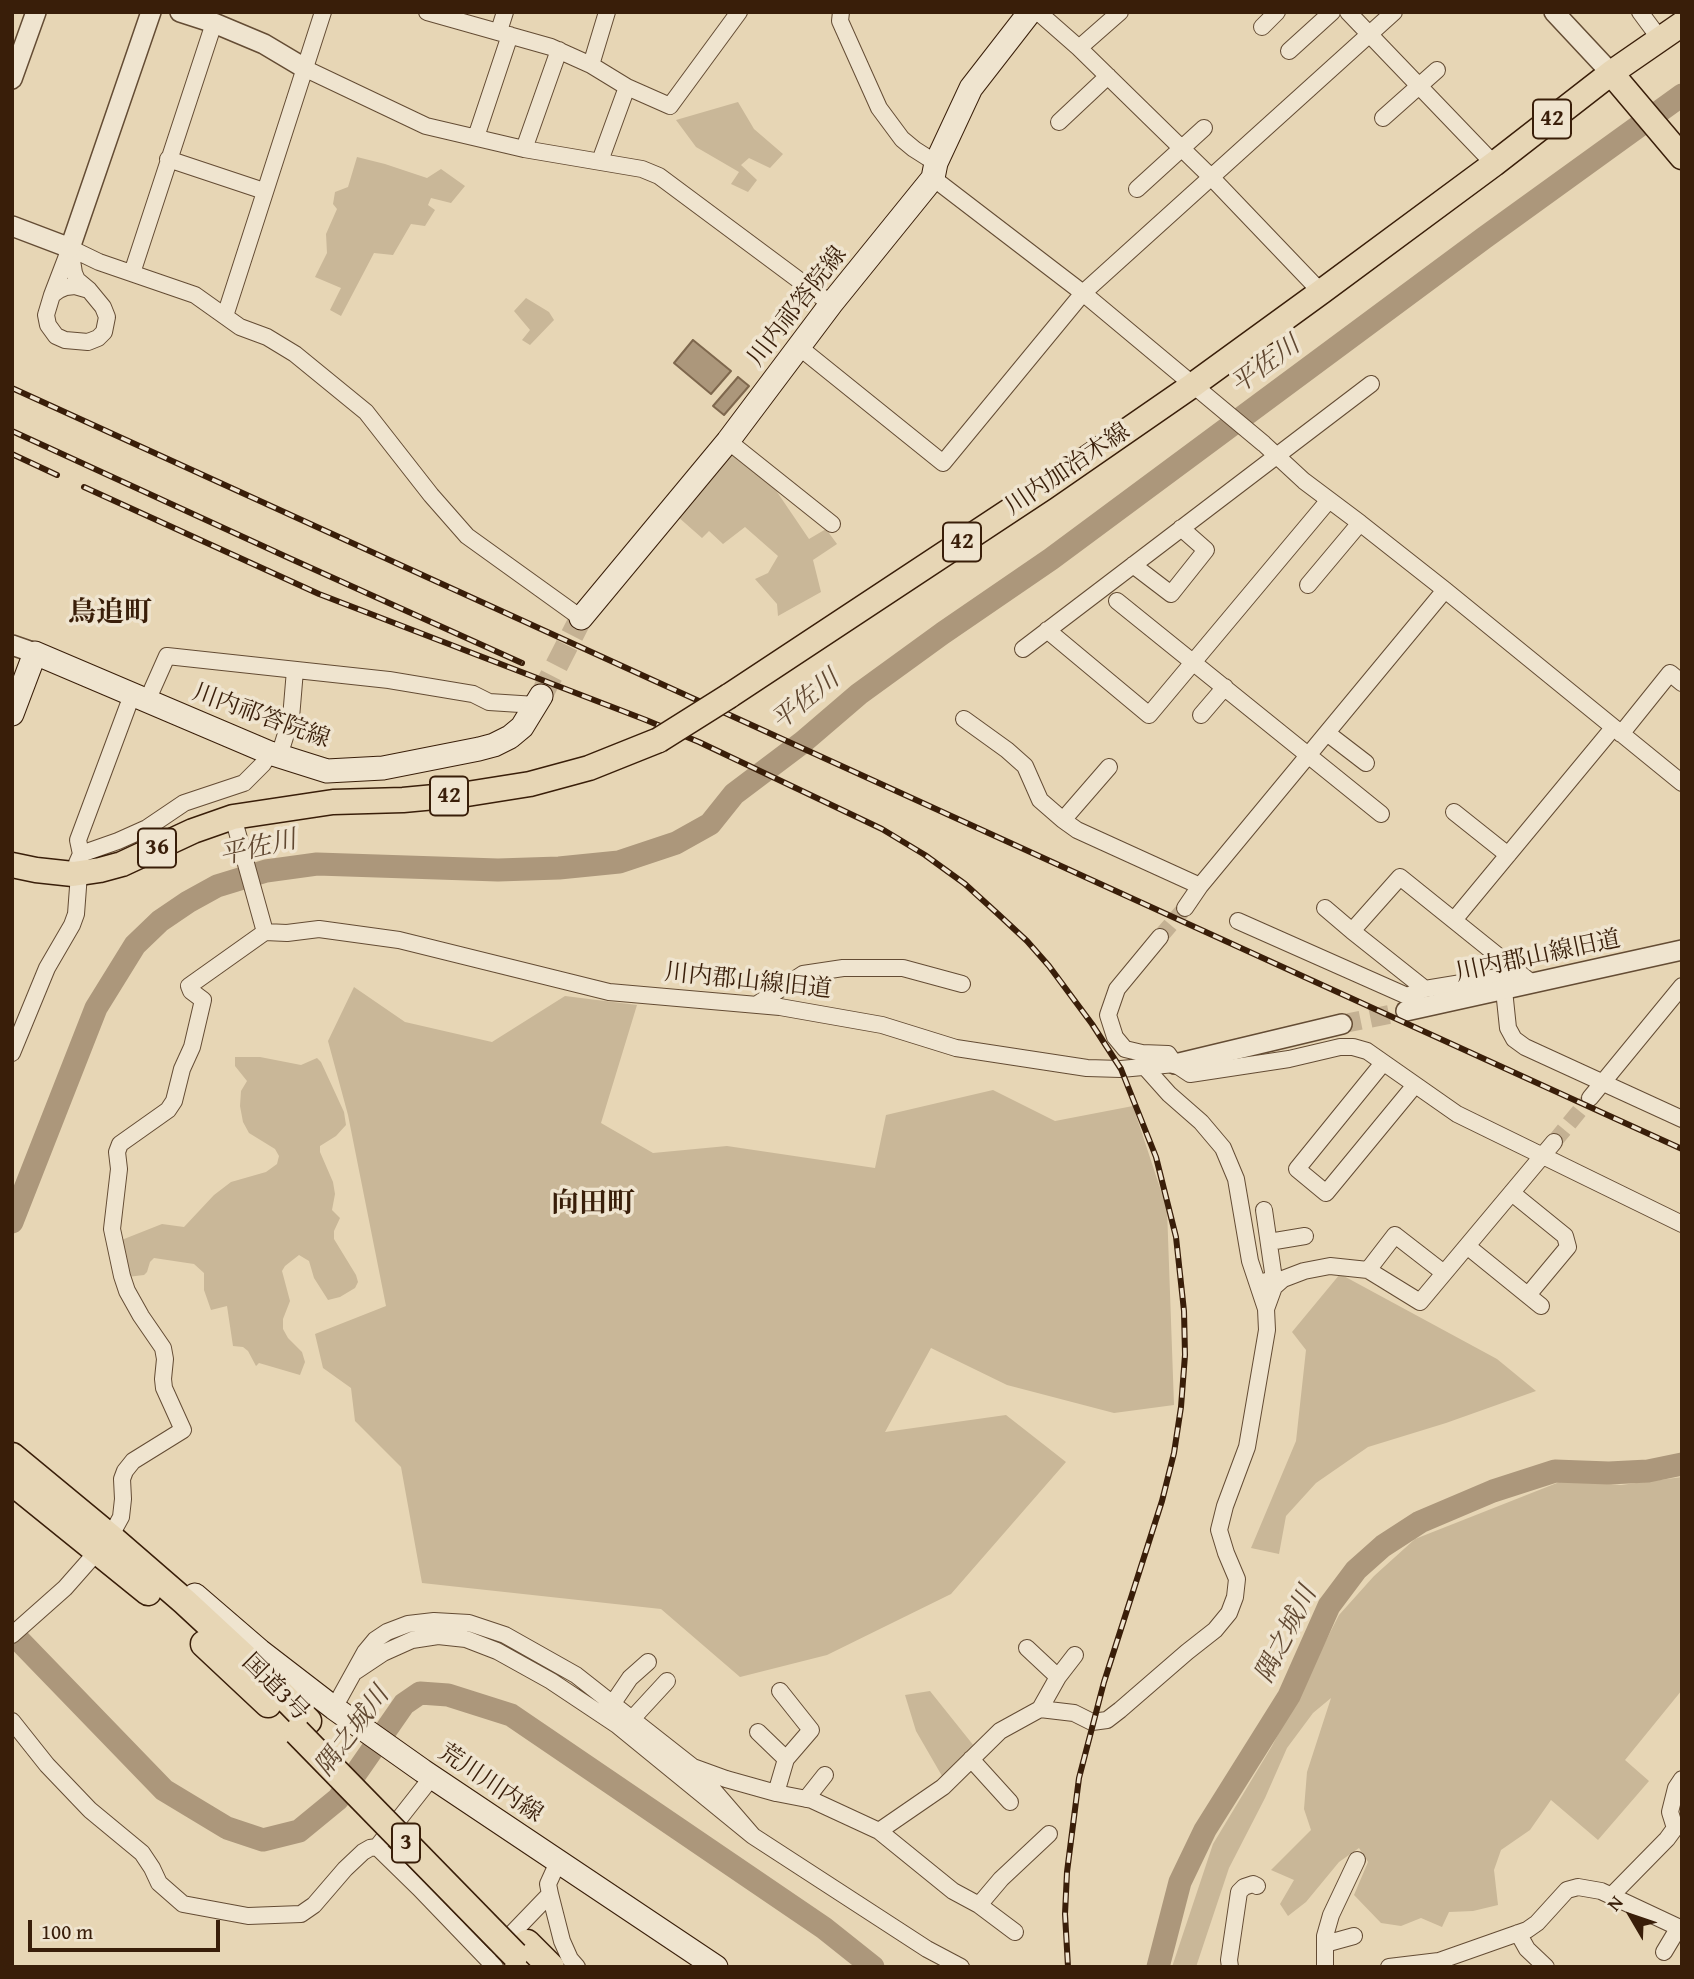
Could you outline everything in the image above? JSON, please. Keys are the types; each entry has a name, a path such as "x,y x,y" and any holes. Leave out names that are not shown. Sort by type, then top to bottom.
{"highway":[{"name":"国道3号","path":"12,1456 104,1544"},
{"name":"国道3号","path":"12,1482 185,1602 243,1668 303,1727 510,1958 551,1967"}],"main road":[{"name":"川内祁答院線","path":"581,618 728,441 934,171 971,88 1030,12"},
{"name":"川内加治木線","path":"233,817 333,802 403,800 530,784 589,768 659,740 1044,488 1201,392 1321,292 1494,164 1618,82 1660,39 1682,24"},
{"path":"1618,82 1676,151"},
{"name":"川内祁答院線","path":"35,653 274,755 327,771 383,768 479,749 510,737 522,727 538,700"},
{"path":"12,714 35,653"},
{"name":"36","path":"12,864 36,870 122,864 193,831 233,817"},
{"name":"荒川川内線","path":"104,1544 190,1591 260,1651 427,1774 716,1967"},
{"path":"243,1668 265,1664 282,1666"}],"street":[{"path":"12,79 16,57 36,12"},
{"path":"70,248 74,273 105,311 107,321 101,335 88,342 65,340 52,332 46,319 47,310 151,12"},
{"path":"180,12 264,44 306,69 426,126 524,149 642,169 659,176 831,304"},
{"path":"225,316 323,12"},
{"path":"427,12 559,50 591,65 626,88 670,106 739,12"},
{"path":"476,137 505,33 505,12"},
{"path":"591,65 607,12"},
{"path":"841,12 840,21 879,108 902,139 934,171 1264,444 1304,481 1445,590 1682,783"},
{"path":"1038,12 1182,148 1321,292"},
{"path":"1079,48 1121,12"},
{"path":"1262,27 1277,12"},
{"path":"1289,51 1332,12"},
{"path":"1348,12 1494,164"},
{"path":"799,347 943,463 1083,293 1394,12"},
{"path":"1555,12 1618,82"},
{"path":"1640,12 1660,39"},
{"path":"132,273 214,23"},
{"path":"524,149 559,50"},
{"path":"1383,118 1437,70"},
{"path":"1059,122 1108,76"},
{"path":"600,161 626,88"},
{"path":"1137,189 1204,128"},
{"path":"168,159 264,191"},
{"path":"12,226 99,262 195,295 240,327 267,337 295,354 366,412 467,536 581,618"},
{"path":"52,295 66,287 75,286 89,290"},
{"path":"1023,649 1371,384"},
{"path":"728,441 832,524"},
{"path":"1047,630 1149,715 1329,500"},
{"path":"1308,585 1360,523"},
{"path":"1133,565 1171,594 1206,550 1181,528"},
{"path":"1185,908 1200,886 1445,590"},
{"path":"1117,601 1381,814"},
{"path":"12,645 35,653"},
{"path":"12,1053 47,968 72,925 75,915 78,840 139,698 167,656 389,680 473,694 489,702 538,700"},
{"path":"78,867 118,841 147,828 184,803 244,783 274,755 290,718 295,670"},
{"path":"1454,920 1508,855 1670,673 1682,683"},
{"path":"1201,715 1225,687"},
{"path":"964,719 1025,766 1040,800 1077,830 1200,886"},
{"path":"1327,733 1366,763"},
{"path":"1063,820 1109,767"},
{"path":"1454,812 1508,855"},
{"path":"12,1635 65,1588 104,1544 121,1517 122,1479 133,1461 183,1430 164,1388 163,1348 141,1316 122,1276 112,1229 120,1169 117,1152 120,1144 168,1110 174,1101 182,1069 192,1047 203,1000 191,991 189,986 265,932 233,817"},
{"path":"1352,931 1400,877 1527,978"},
{"path":"1325,908 1425,989"},
{"path":"1238,921 1407,996 1425,989 1502,983 1508,1028 1514,1039 1525,1047 1682,1119"},
{"name":"川内郡山線旧道","path":"265,932 287,933 319,929 399,940 609,992 780,1007 882,1025 956,1048 1087,1068 1121,1069 1175,1064 1342,1024"},
{"path":"1160,937 1117,989 1108,1015 1115,1037 1125,1049 1142,1054 1168,1054 1175,1064 1190,1074 1289,1059 1340,1046 1353,1046 1367,1051 1457,1114 1682,1224"},
{"name":"川内郡山線旧道","path":"1406,1011 1502,983 1682,950"},
{"path":"756,1005 803,974 843,968 903,968 962,984"},
{"path":"1590,1098 1682,986"},
{"path":"1383,1063 1297,1169 1326,1192 1415,1085"},
{"path":"1040,1709 1074,1713 1092,1722 1107,1720 1215,1630 1229,1613 1236,1597 1237,1579 1219,1530 1247,1447 1267,1330 1266,1309 1250,1261 1236,1179 1223,1148 1201,1122 1169,1094 1144,1066"},
{"path":"1256,1284 1274,1283 1304,1270 1330,1266 1368,1270 1420,1302 1553,1142"},
{"path":"1467,1246 1534,1301 1568,1247 1565,1236 1511,1193"},
{"path":"1264,1210 1274,1283 1266,1309"},
{"path":"1368,1270 1395,1235 1444,1273"},
{"path":"1269,1242 1305,1236"},
{"path":"339,1711 351,1675 375,1640 408,1624 434,1621 469,1623 505,1635 576,1675 693,1767 753,1836"},
{"path":"351,1675 383,1653 412,1640 438,1636 466,1639 497,1651 551,1681 617,1724 753,1836 927,1949 961,1967"},
{"path":"1027,1648 1058,1676"},
{"path":"880,1831 943,1787 1000,1731 1040,1709 1058,1676 1075,1655"},
{"path":"612,1703 630,1678 648,1662"},
{"path":"632,1719 667,1681"},
{"path":"776,1793 786,1759 811,1730 780,1691"},
{"path":"12,1721 47,1765 90,1810 142,1853 159,1883 183,1904 248,1916 301,1914 314,1905 363,1852 377,1847 427,1774"},
{"path":"758,1732 786,1759"},
{"path":"971,1759 1010,1802"},
{"path":"693,1767 747,1785 812,1800 880,1831 953,1891 979,1905 1015,1932"},
{"path":"806,1799 825,1775"},
{"path":"1611,1896 1675,1828 1670,1812 1676,1788 1682,1779"},
{"path":"728,1807 747,1785"},
{"path":"979,1905 1001,1879 1049,1834"},
{"path":"377,1847 419,1888 510,1958 550,1894"},
{"path":"1325,1967 1325,1936 1331,1915 1357,1860"},
{"path":"558,1862 548,1884 562,1941 577,1967"},
{"path":"1230,1967 1240,1892 1244,1886 1257,1886"},
{"path":"1389,1967 1439,1961 1527,1930 1537,1923 1567,1890 1578,1887 1601,1891 1681,1928 1664,1952"},
{"path":"1518,1933 1527,1949 1546,1967"},
{"path":"1325,1944 1354,1936"}],"shaded area":[{"path":"738,102 754,129 783,154 770,168 749,158 741,165 757,180 748,192 731,184 739,172 696,147 676,120"},
{"path":"357,157 427,178 441,169 465,186 451,203 431,198 428,205 435,210 425,226 411,224 393,255 374,253 341,316 330,310 341,288 315,277 327,253 326,234 337,209 333,204 335,192 348,187"},
{"path":"526,298 549,312 554,320 530,345 522,340 530,330 514,311"},
{"path":"693,340 731,371 711,394 674,363"},
{"path":"738,377 749,386 724,415 713,406"},
{"path":"731,451 773,486 809,539 826,529 837,544 813,560 821,592 778,616 777,604 755,579 768,573 778,556 745,527 723,544 709,531 702,538 677,516"},
{"path":"354,987 405,1022 492,1042 565,996 637,1005 601,1123 653,1153 727,1146 875,1168 886,1115 993,1090 1055,1121 1133,1106 1167,1209 1174,1405 1114,1413 1007,1385 931,1348 885,1432 1006,1415 1066,1462 951,1594 827,1655 740,1677 661,1609 422,1583 401,1467 355,1421 351,1388 323,1368 315,1334 386,1306 348,1115 328,1041"},
{"path":"235,1057 260,1057 301,1065 317,1058 344,1112 346,1125 336,1136 320,1146 320,1152 333,1182 335,1194 332,1210 340,1218 334,1231 334,1239 358,1282 355,1288 340,1297 328,1300 314,1278 309,1261 299,1255 285,1266 282,1271 290,1301 283,1319 283,1329 302,1352 305,1362 300,1375 259,1363 256,1366 248,1351 243,1347 233,1346 227,1306 211,1310 204,1290 204,1273 194,1264 154,1258 144,1275 127,1277 119,1241 162,1224 184,1227 214,1195 231,1182 266,1172 277,1164 279,1156 275,1149 249,1133 243,1122 241,1091 247,1081 235,1066"},
{"path":"1340,1274 1497,1359 1536,1391 1368,1447 1316,1483 1286,1516 1279,1554 1251,1548 1296,1441 1306,1350 1292,1332"},
{"path":"1682,1477 1682,1690 1625,1760 1649,1781 1598,1840 1551,1800 1530,1830 1501,1850 1494,1870 1498,1905 1473,1911 1449,1912 1442,1927 1421,1918 1401,1926 1381,1923 1354,1895 1368,1862 1359,1848 1339,1862 1306,1902 1288,1916 1280,1904 1294,1880 1271,1870 1311,1830 1304,1809 1307,1772 1331,1698 1313,1713 1287,1748 1229,1868 1196,1967 1172,1967 1213,1844 1272,1746 1339,1615 1374,1576 1415,1539 1562,1481 1621,1485"},
{"path":"930,1691 974,1746 942,1776 916,1731 905,1695"}],"waterway":[{"name":"平佐川","path":"12,1222 96,1008 135,945 160,921 188,902 217,886 266,871 317,864 498,870 559,868 619,862 676,843 710,824 734,794 803,742 859,694 1051,559 1682,95"},
{"name":"隅之城川","path":"1158,1967 1180,1882 1205,1830 1289,1696 1329,1606 1356,1570 1383,1546 1420,1522 1493,1491 1555,1471 1648,1471 1682,1464"},
{"name":"隅之城川","path":"12,1633 164,1790 227,1828 263,1840 299,1831 338,1799 404,1704 420,1693 448,1695 511,1715 824,1928 873,1967"}],"tunnel":[{"path":"541,696 581,618"},
{"path":"1160,937 1185,908"},
{"path":"1342,1024 1406,1011"},
{"path":"1554,1142 1590,1098"}],"railway":[{"path":"12,388 1682,1149"},
{"path":"12,431 522,663"},
{"path":"12,454 57,475"},
{"path":"84,487 319,594 699,742 882,829 965,884 998,914 1049,966 1092,1024 1121,1069 1156,1157 1176,1237 1184,1311 1185,1355 1174,1453 1162,1501 1104,1682 1079,1778 1067,1872 1065,1914 1068,1967"}],"district":[{"name":"鳥追町","path":"110,614"},
{"name":"向田町","path":"593,1205"}]}
